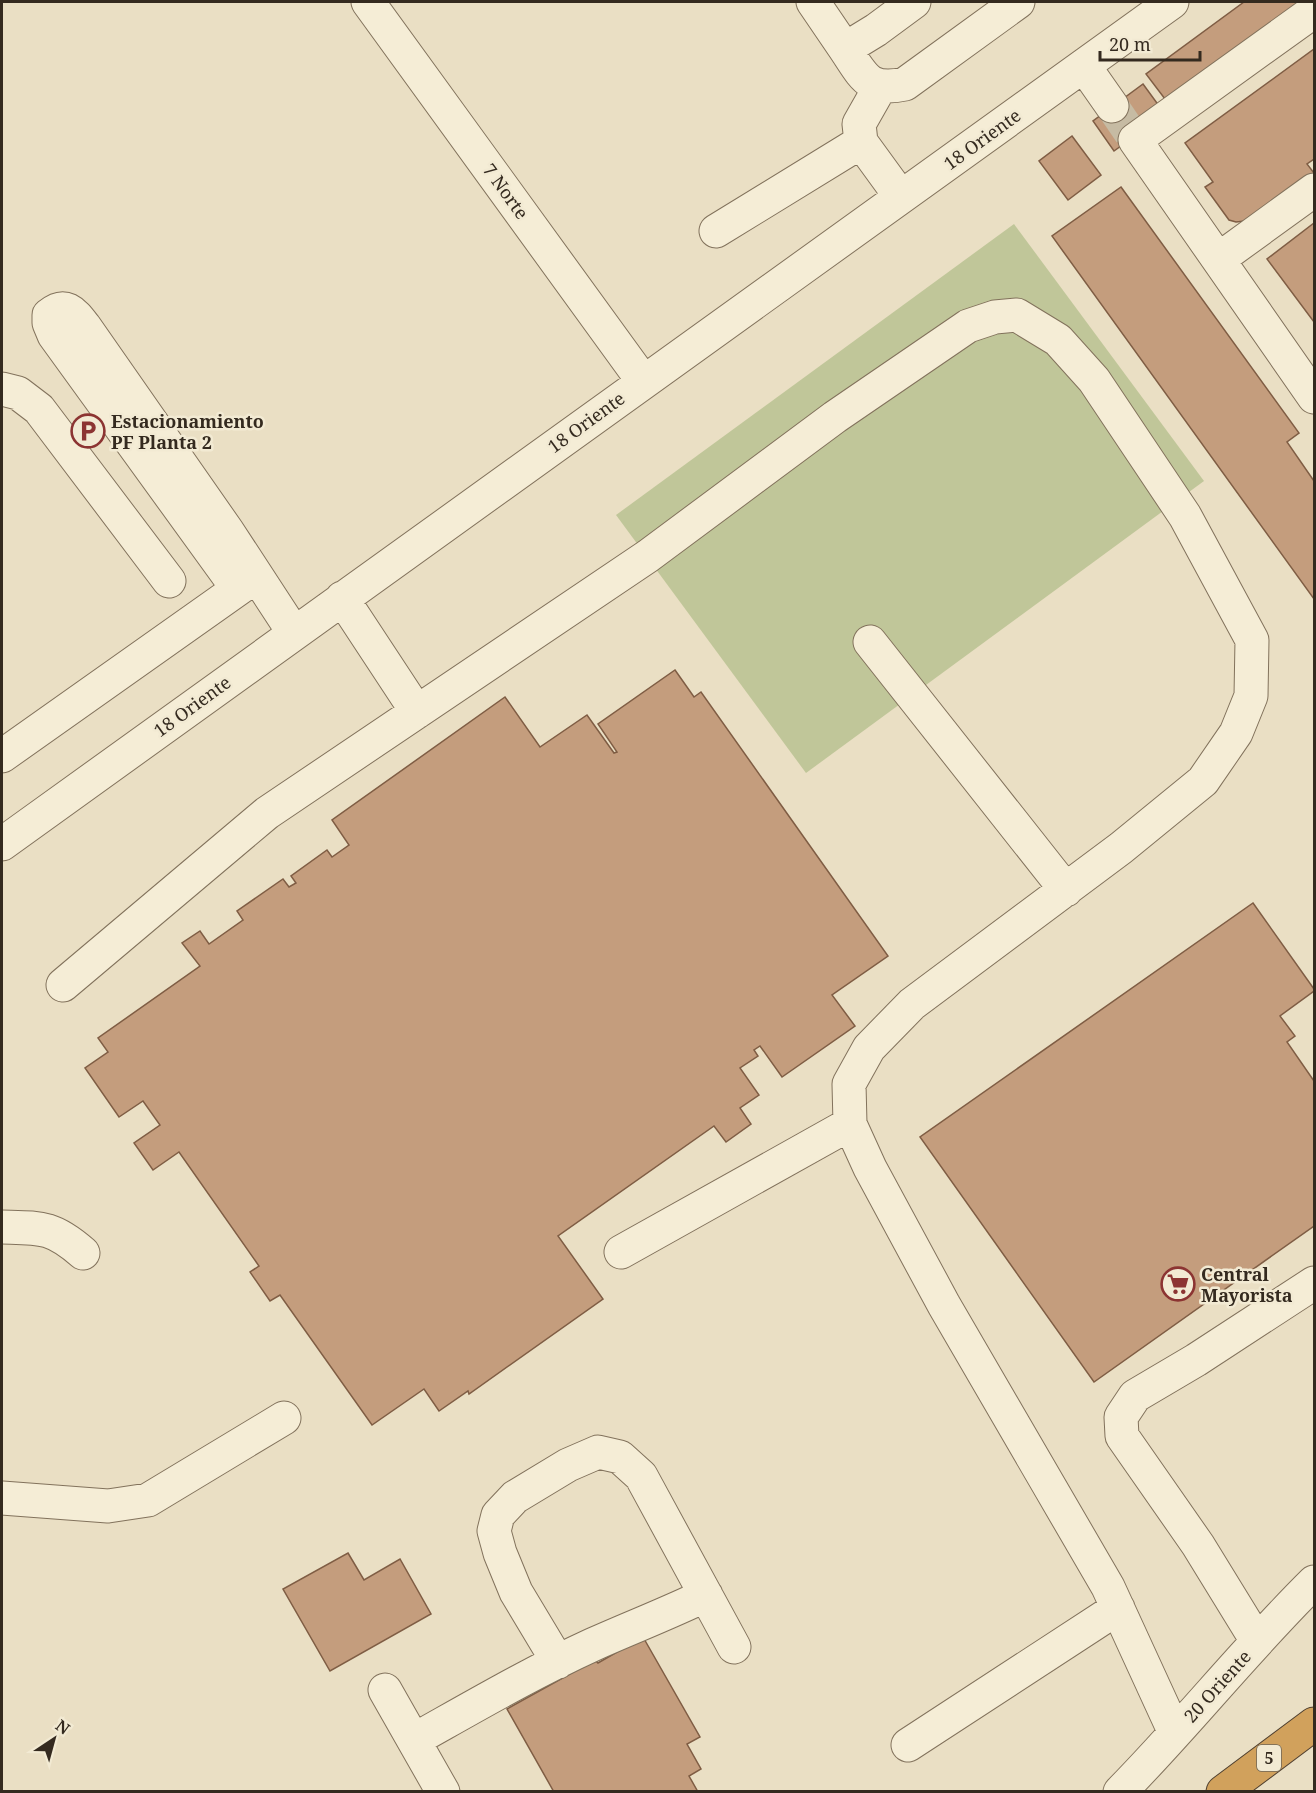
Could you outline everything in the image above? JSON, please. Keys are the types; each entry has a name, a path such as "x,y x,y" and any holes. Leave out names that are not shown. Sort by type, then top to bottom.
{"highway":[{"name":"5","path":"1223,1791 1314,1724"}],"street":[{"name":"7 Norte","path":"368,2 643,381"},
{"path":"813,2 864,77 880,87 888,88 905,84 1018,2"},
{"path":"845,49 915,2"},
{"name":"18 Oriente","path":"2,844 1172,2"},
{"path":"1313,390 1135,140 1314,11"},
{"path":"1084,66 1112,106"},
{"path":"880,87 859,124 861,142 900,197"},
{"path":"716,231 861,142"},
{"path":"1219,259 1314,190"},
{"path":"247,582 228,532 85,327 74,314 64,308 56,309 49,315 49,323 54,335 247,582 294,633"},
{"path":"63,985 267,813 648,556 835,417 968,326 995,317 1017,315 1058,340 1094,380 1185,516 1252,640 1251,696 1236,733 1203,781 1121,848 912,1004 868,1048 849,1084 850,1124 870,1168 944,1305 1108,1587 1175,1733"},
{"path":"2,389 18,393 39,409 169,581"},
{"path":"2,756 247,582"},
{"path":"342,598 417,712"},
{"path":"870,642 1066,890"},
{"path":"621,1252 850,1124"},
{"path":"2,1227 47,1229 65,1237 83,1253"},
{"path":"1257,1641 1198,1545 1122,1436 1121,1417 1135,1396 1196,1360 1314,1283"},
{"path":"2,1498 108,1506 148,1500 284,1418"},
{"path":"558,1662 516,1592 494,1531 498,1515 515,1497 568,1465 598,1452 620,1457 641,1476 734,1647"},
{"name":"20 Oriente","path":"1120,1791 1314,1582"},
{"path":"414,1740 503,1689 706,1595"},
{"path":"908,1745 1118,1608"},
{"path":"385,1690 443,1791"}],"green space":[{"path":"1014,224 1204,481 806,773 616,515"}],"building":[{"path":"1244,2 1314,2 1165,99 1146,74"},
{"path":"1314,49 1314,159 1307,164 1314,173 1245,221 1229,220 1205,187 1213,182 1185,143"},
{"path":"1143,84 1165,114 1114,151 1093,121"},
{"path":"1072,136 1101,175 1068,200 1039,161"},
{"path":"1121,187 1299,433 1287,442 1314,481 1314,599 1052,236"},
{"path":"1314,223 1314,322 1267,259"},
{"path":"675,670 694,697 701,692 888,956 832,995 855,1026 782,1077 760,1046 754,1050 758,1056 740,1068 759,1095 740,1108 751,1124 726,1142 714,1126 558,1236 603,1299 469,1394 468,1391 439,1411 424,1389 372,1425 280,1295 270,1301 250,1272 259,1266 179,1152 153,1170 134,1143 160,1125 143,1101 119,1117 85,1068 108,1052 98,1038 200,966 182,943 200,931 209,944 243,920 237,911 283,879 289,887 296,883 291,876 327,850 332,857 349,845 332,820 505,697 540,747 587,715 614,753 617,752 598,724"},
{"path":"1253,903 1314,989 1280,1016 1295,1036 1287,1042 1314,1081 1314,1226 1094,1382 920,1137"},
{"path":"348,1553 364,1580 400,1559 431,1614 330,1671 283,1589"},
{"path":"643,1637 700,1737 687,1744 701,1769 689,1776 698,1792 554,1792 507,1709 595,1660 598,1663"}],"tunnel":[{"path":"1112,106 1135,140"}],"place":[{"name":"Estacionamiento PF Planta 2","path":"88,431"},
{"name":"Central Mayorista","path":"1178,1284"}]}
